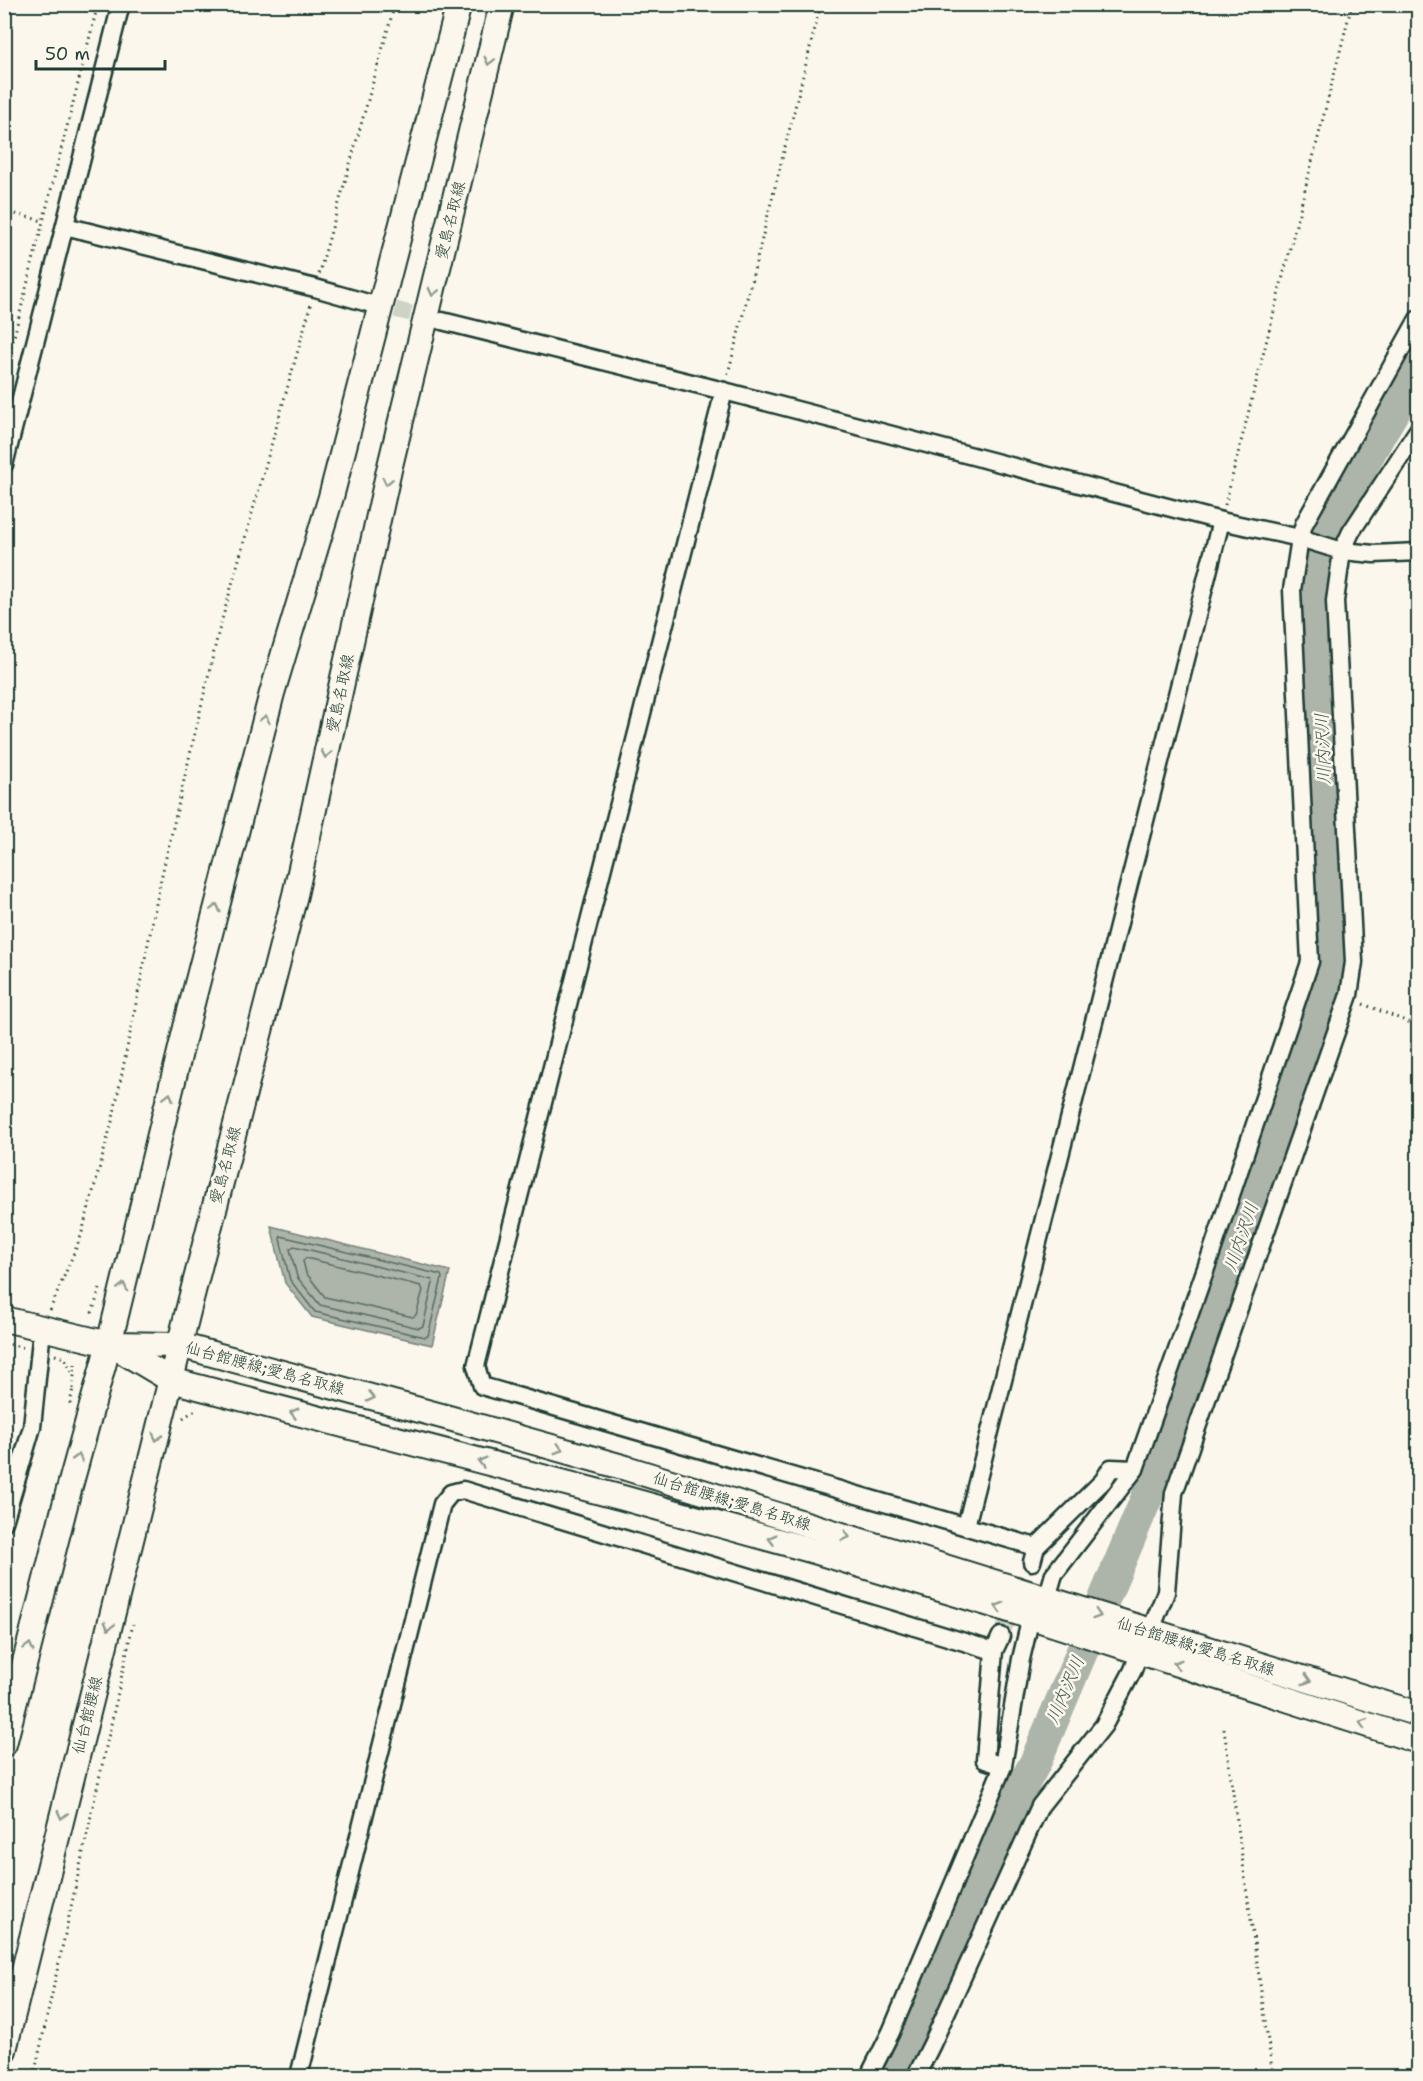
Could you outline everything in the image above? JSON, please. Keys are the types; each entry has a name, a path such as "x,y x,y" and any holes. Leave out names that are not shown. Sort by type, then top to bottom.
{"main road":[{"path":"4,1744 67,1497 110,1344 189,1015 266,716 332,497 459,4"},
{"name":"愛島名取線","path":"171,1380 295,895 389,470 502,4"},
{"path":"4,1319 110,1344"},
{"name":"仙台館腰線;愛島名取線","path":"110,1344 179,1345 626,1468 1055,1609 1419,1741"},
{"name":"仙台館腰線;愛島名取線","path":"110,1344 171,1380 611,1495 802,1548 1031,1617 1055,1609"},
{"name":"仙台館腰線","path":"4,2050 171,1380"},
{"name":"仙台館腰線;愛島名取線","path":"1136,1639 1419,1714"}],"street":[{"path":"4,465 121,4"},
{"path":"65,226 368,303"},
{"path":"1055,1609 1054,1574 1135,1469 1310,962 1292,590 1305,540 1304,524 1419,320"},
{"path":"442,321 724,391 1338,550 1374,554 1419,552"},
{"path":"724,391 476,1366 482,1386 966,1526 1034,1555 1103,1481 1111,1468 1135,1469"},
{"path":"916,2076 1040,1806 1104,1725 1133,1670 1136,1639 1166,1592 1174,1493 1349,995 1354,962 1335,601 1338,550 1419,429"},
{"path":"966,1526 1221,521"},
{"path":"4,1522 32,1427 42,1329"},
{"path":"300,2076 442,1504 451,1493 463,1490 997,1643 985,1760 1003,1766"},
{"path":"869,2076 891,2032 1003,1766 1021,1659 1031,1617"}],"path":[{"path":"4,376 98,4"},
{"path":"42,1329 81,1236 113,1118 161,879 218,634 395,4"},
{"path":"724,391 821,4"},
{"path":"1221,521 1352,4"},
{"path":"4,211 43,221"},
{"path":"1349,995 1367,1006 1419,1026"},
{"path":"75,1364 73,1390 82,1392"},
{"path":"174,1416 184,1419 201,1405"},
{"path":"34,2076 134,1621"},
{"path":"1224,1729 1273,2076"}],"water":[{"path":"271,1226 450,1271 432,1345 312,1317 285,1283"}],"waterway":[{"name":"川内沢川","path":"894,2076 955,1947 1011,1807 1035,1763 1161,1464 1329,985 1324,753 1314,620 1314,560 1347,494 1418,371"}],"tunnel":[{"path":"372,304 434,319"},
{"path":"1001,1636 1032,1562"}]}
